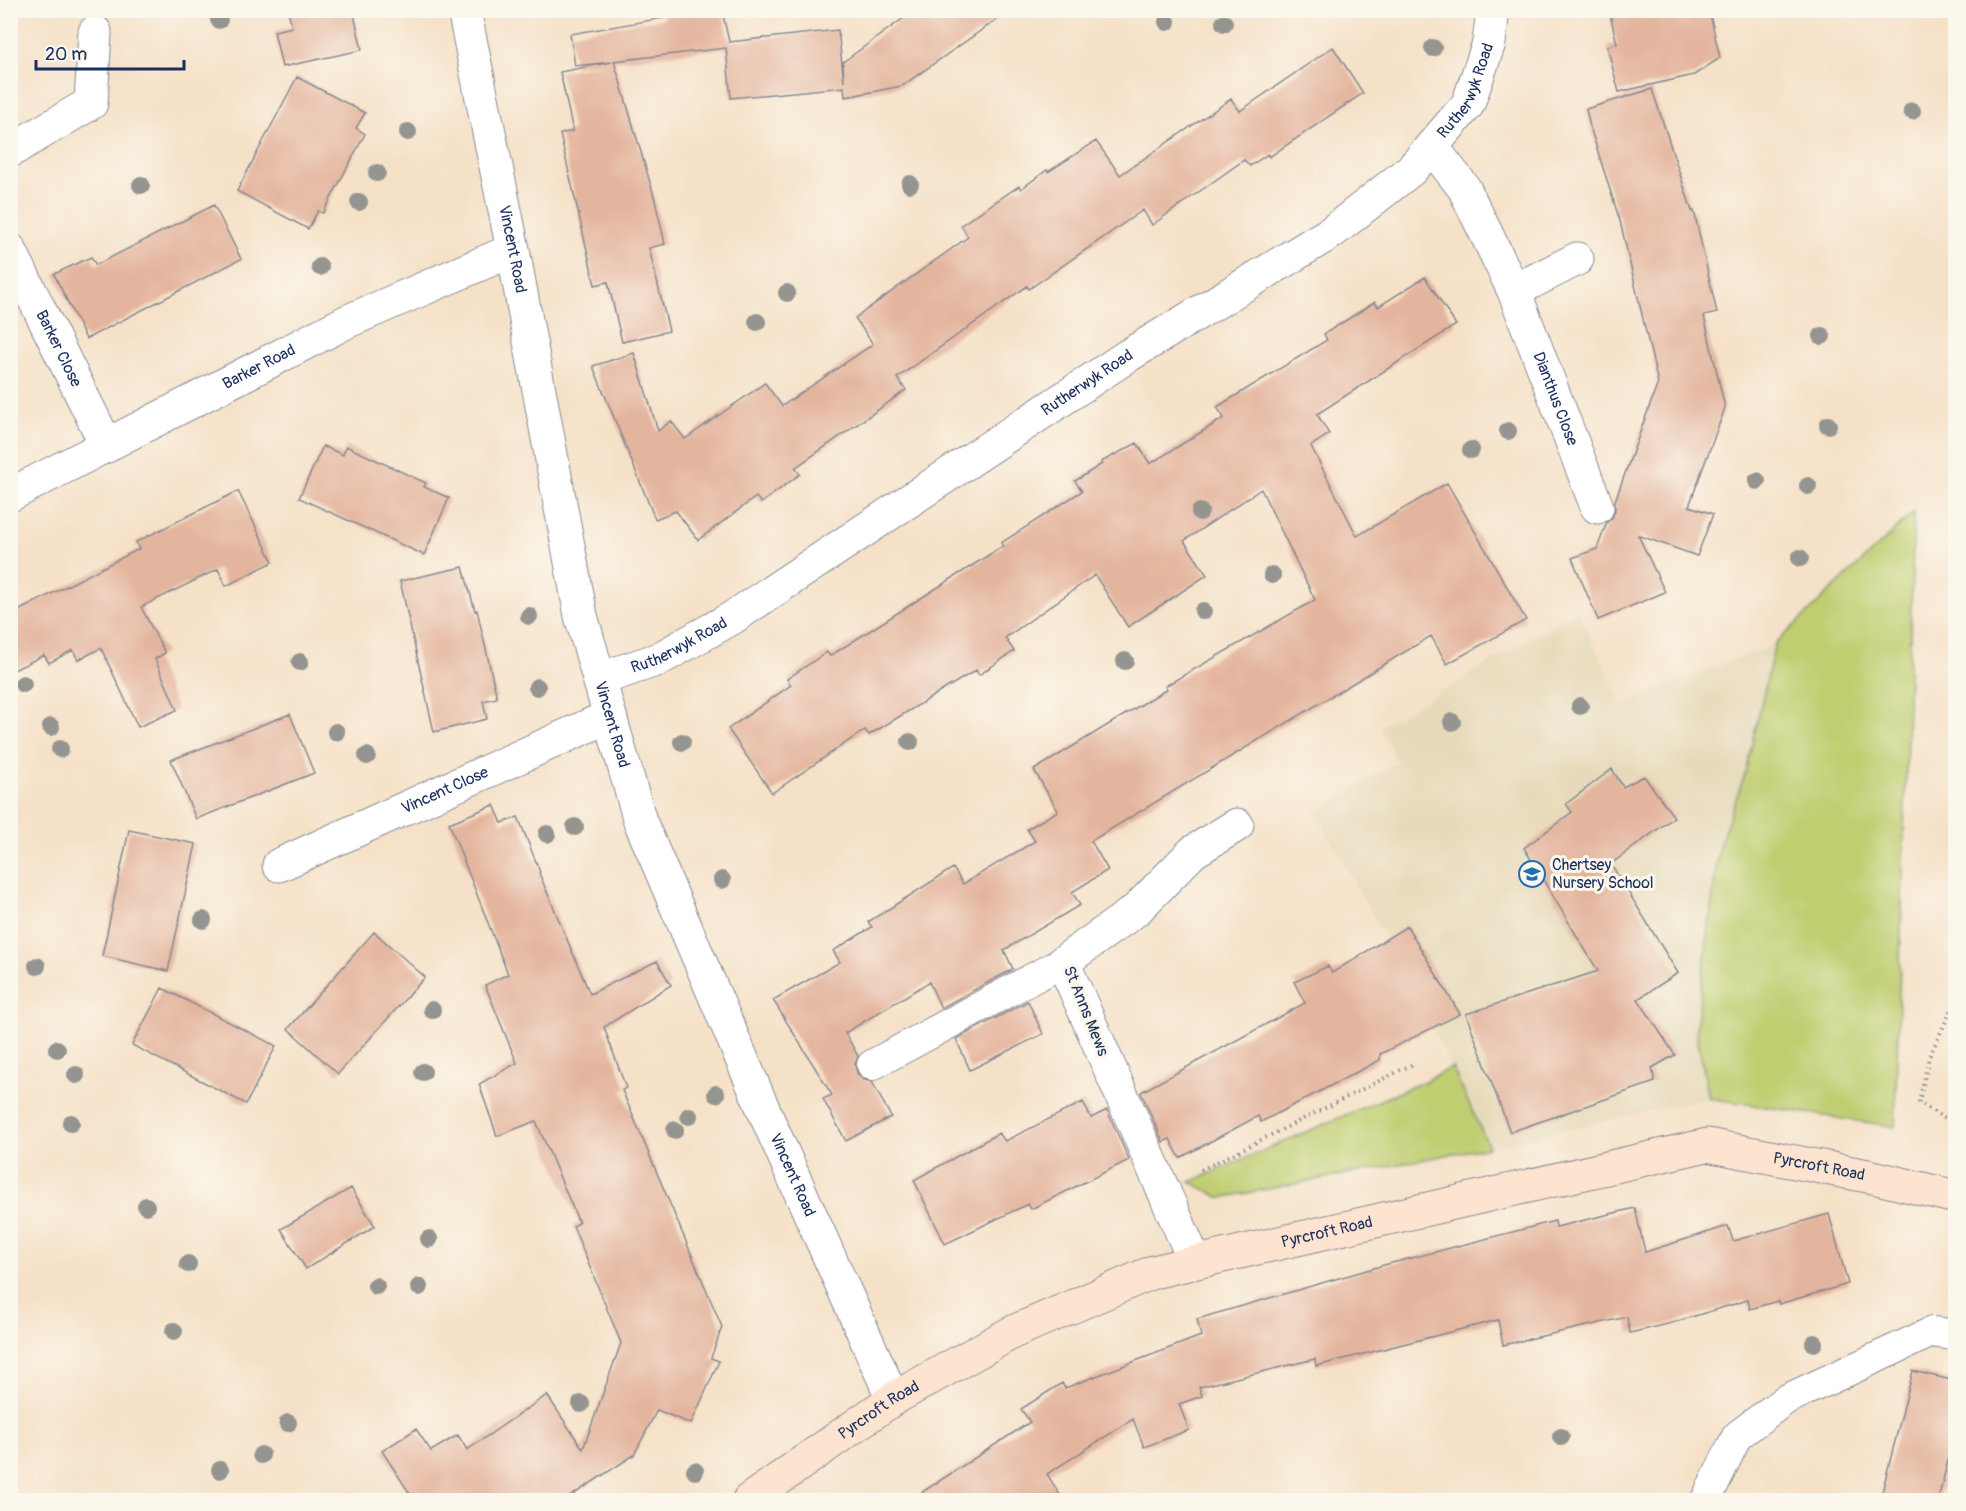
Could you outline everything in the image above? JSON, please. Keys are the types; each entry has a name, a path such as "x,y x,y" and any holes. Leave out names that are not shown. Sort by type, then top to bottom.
{"street":[{"name":"Vincent Road","path":"464,10 513,249 581,616 640,821 768,1120 893,1399"},
{"name":"Rutherwyk Road","path":"600,680 659,659 732,618 1129,355 1332,232 1412,169 1468,104 1489,43 1493,10"},
{"path":"10,151 91,103 95,32"},
{"name":"Dianthus Close","path":"1432,147 1464,188 1514,291 1597,507"},
{"name":"Barker Road","path":"10,495 346,322 513,249"},
{"name":"Barker Close","path":"10,250 107,446"},
{"path":"1514,291 1576,259"},
{"name":"Vincent Close","path":"279,865 610,716"},
{"name":"St Anns Mews","path":"1195,1262 1063,962 1136,910 1193,852 1237,825"},
{"name":"Pyrcroft Road","path":"748,1500 893,1399 1014,1332 1154,1272 1707,1145 1873,1177 1956,1197"}],"lane":[{"path":"872,1065 1063,962"},
{"path":"1706,1500 1737,1436 1785,1400 1932,1332 1956,1335"}],"path":[{"path":"1956,1000 1929,1057 1919,1102 1956,1126"},
{"path":"1163,1189 1413,1064"}],"shaded area":[{"name":"Chertsey Nursery School","path":"1578,611 1622,703 1775,644 1745,774 1719,846 1696,1030 1709,1098 1489,1147 1409,979 1315,812 1397,762 1380,727"}],"green space":[{"path":"1914,512 1895,1127 1709,1098 1696,1030 1719,846 1745,774 1775,644"},
{"path":"1452,1067 1489,1147 1221,1198 1190,1182 1427,1080"}],"building":[{"path":"288,10 353,10 362,50 282,67 274,31 292,27"},
{"path":"663,10 722,10 729,42 838,30 844,81 843,62 915,10 1010,10 902,86 845,97 844,87 731,98 726,48 614,61 654,196 665,244 649,248 669,331 622,342 608,282 595,285 560,134 573,131 560,72 612,62 575,66 570,34 664,18"},
{"path":"1609,10 1709,10 1720,58 1694,75 1619,92 1607,46 1617,44"},
{"path":"1333,47 1363,93 1269,157 1268,154 1250,166 1244,160 1152,225 1143,210 1029,289 1027,286 897,378 906,390 795,468 800,474 761,503 756,497 698,540 676,511 655,519 593,366 634,353 658,431 671,421 685,439 765,383 782,406 873,344 855,318 968,237 961,225 1019,186 1021,189 1047,170 1048,172 1096,141 1120,175 1231,99 1240,111"},
{"path":"297,77 365,113 356,128 365,134 323,213 318,211 308,229 237,191"},
{"path":"1652,89 1692,211 1694,211 1717,313 1704,316 1725,408 1689,506 1713,514 1697,556 1638,535 1665,592 1598,620 1572,558 1597,549 1607,522 1612,518 1615,510 1615,501 1658,383 1620,221 1586,109"},
{"path":"214,205 241,259 86,339 54,274 91,257 96,265"},
{"path":"1425,277 1456,325 1317,414 1329,434 1311,446 1357,536 1447,483 1526,620 1447,664 1431,636 1091,841 1108,870 1072,892 1080,905 1004,950 1013,969 941,1008 929,982 845,1033 858,1056 855,1064 857,1073 862,1079 872,1082 891,1117 846,1141 823,1099 832,1095 773,1000 840,962 833,951 872,927 868,922 953,868 963,884 1035,841 1027,829 1058,811 1034,770 1167,689 1165,686 1315,600 1261,489 1184,541 1207,575 1128,627 1095,575 1005,638 1014,651 979,675 976,670 869,735 865,730 772,793 728,729 791,685 787,679 827,652 830,656 1003,546 1001,543 1082,491 1075,481 1102,464 1101,462 1137,443 1150,464 1224,418 1217,407 1327,340 1324,334 1375,302 1378,307"},
{"path":"323,446 343,455 346,446 426,483 424,487 449,498 424,555 299,498"},
{"path":"238,491 273,562 226,586 218,569 141,607 165,653 155,659 177,710 138,727 101,648 78,660 73,650 49,663 44,655 10,672 10,615 139,549 136,542"},
{"path":"463,567 475,611 477,610 497,698 483,701 487,719 434,732 400,581"},
{"path":"290,714 314,773 196,819 171,760"},
{"path":"1612,769 1623,787 1644,776 1674,817 1611,864 1678,973 1638,999 1675,1055 1652,1068 1655,1082 1510,1132 1466,1014 1598,971 1524,848 1572,812 1566,804"},
{"path":"494,805 502,823 518,817 590,994 657,961 671,985 604,1027 626,1088 622,1090 722,1327 711,1358 719,1361 691,1424 657,1410 634,1455 565,1500 414,1500 382,1451 416,1429 431,1451 458,1435 467,1450 547,1395 583,1449 621,1343 573,1226 579,1223 536,1121 497,1136 479,1084 517,1063 485,985 508,974 449,823"},
{"path":"129,830 196,844 168,971 102,956"},
{"path":"1407,926 1460,1014 1380,1054 1380,1060 1261,1122 1258,1116 1180,1158 1170,1139 1163,1142 1141,1092 1305,1003 1294,982 1328,966 1332,973"},
{"path":"374,932 425,977 338,1074 288,1029"},
{"path":"162,988 276,1046 246,1104 132,1045"},
{"path":"1028,1001 1043,1034 970,1070 956,1039"},
{"path":"1083,1102 1091,1118 1107,1110 1129,1160 1031,1209 1028,1204 945,1244 914,1180 999,1133 1005,1141"},
{"path":"351,1188 375,1226 306,1269 281,1229"},
{"path":"1635,1208 1645,1252 1728,1226 1733,1241 1829,1214 1848,1284 1779,1304 1778,1301 1750,1309 1748,1300 1630,1333 1627,1317 1503,1345 1498,1320 1316,1366 1315,1359 1199,1387 1202,1396 1179,1404 1189,1430 1144,1447 1133,1419 1047,1474 1063,1500 910,1500 1030,1422 1021,1409 1062,1383 1065,1388 1201,1336 1197,1319 1384,1265 1555,1221 1556,1227"},
{"path":"1913,1371 1956,1381 1956,1428 1938,1500 1880,1500"}],"place":[{"name":"Chertsey Nursery School","path":"1532,874"}]}
